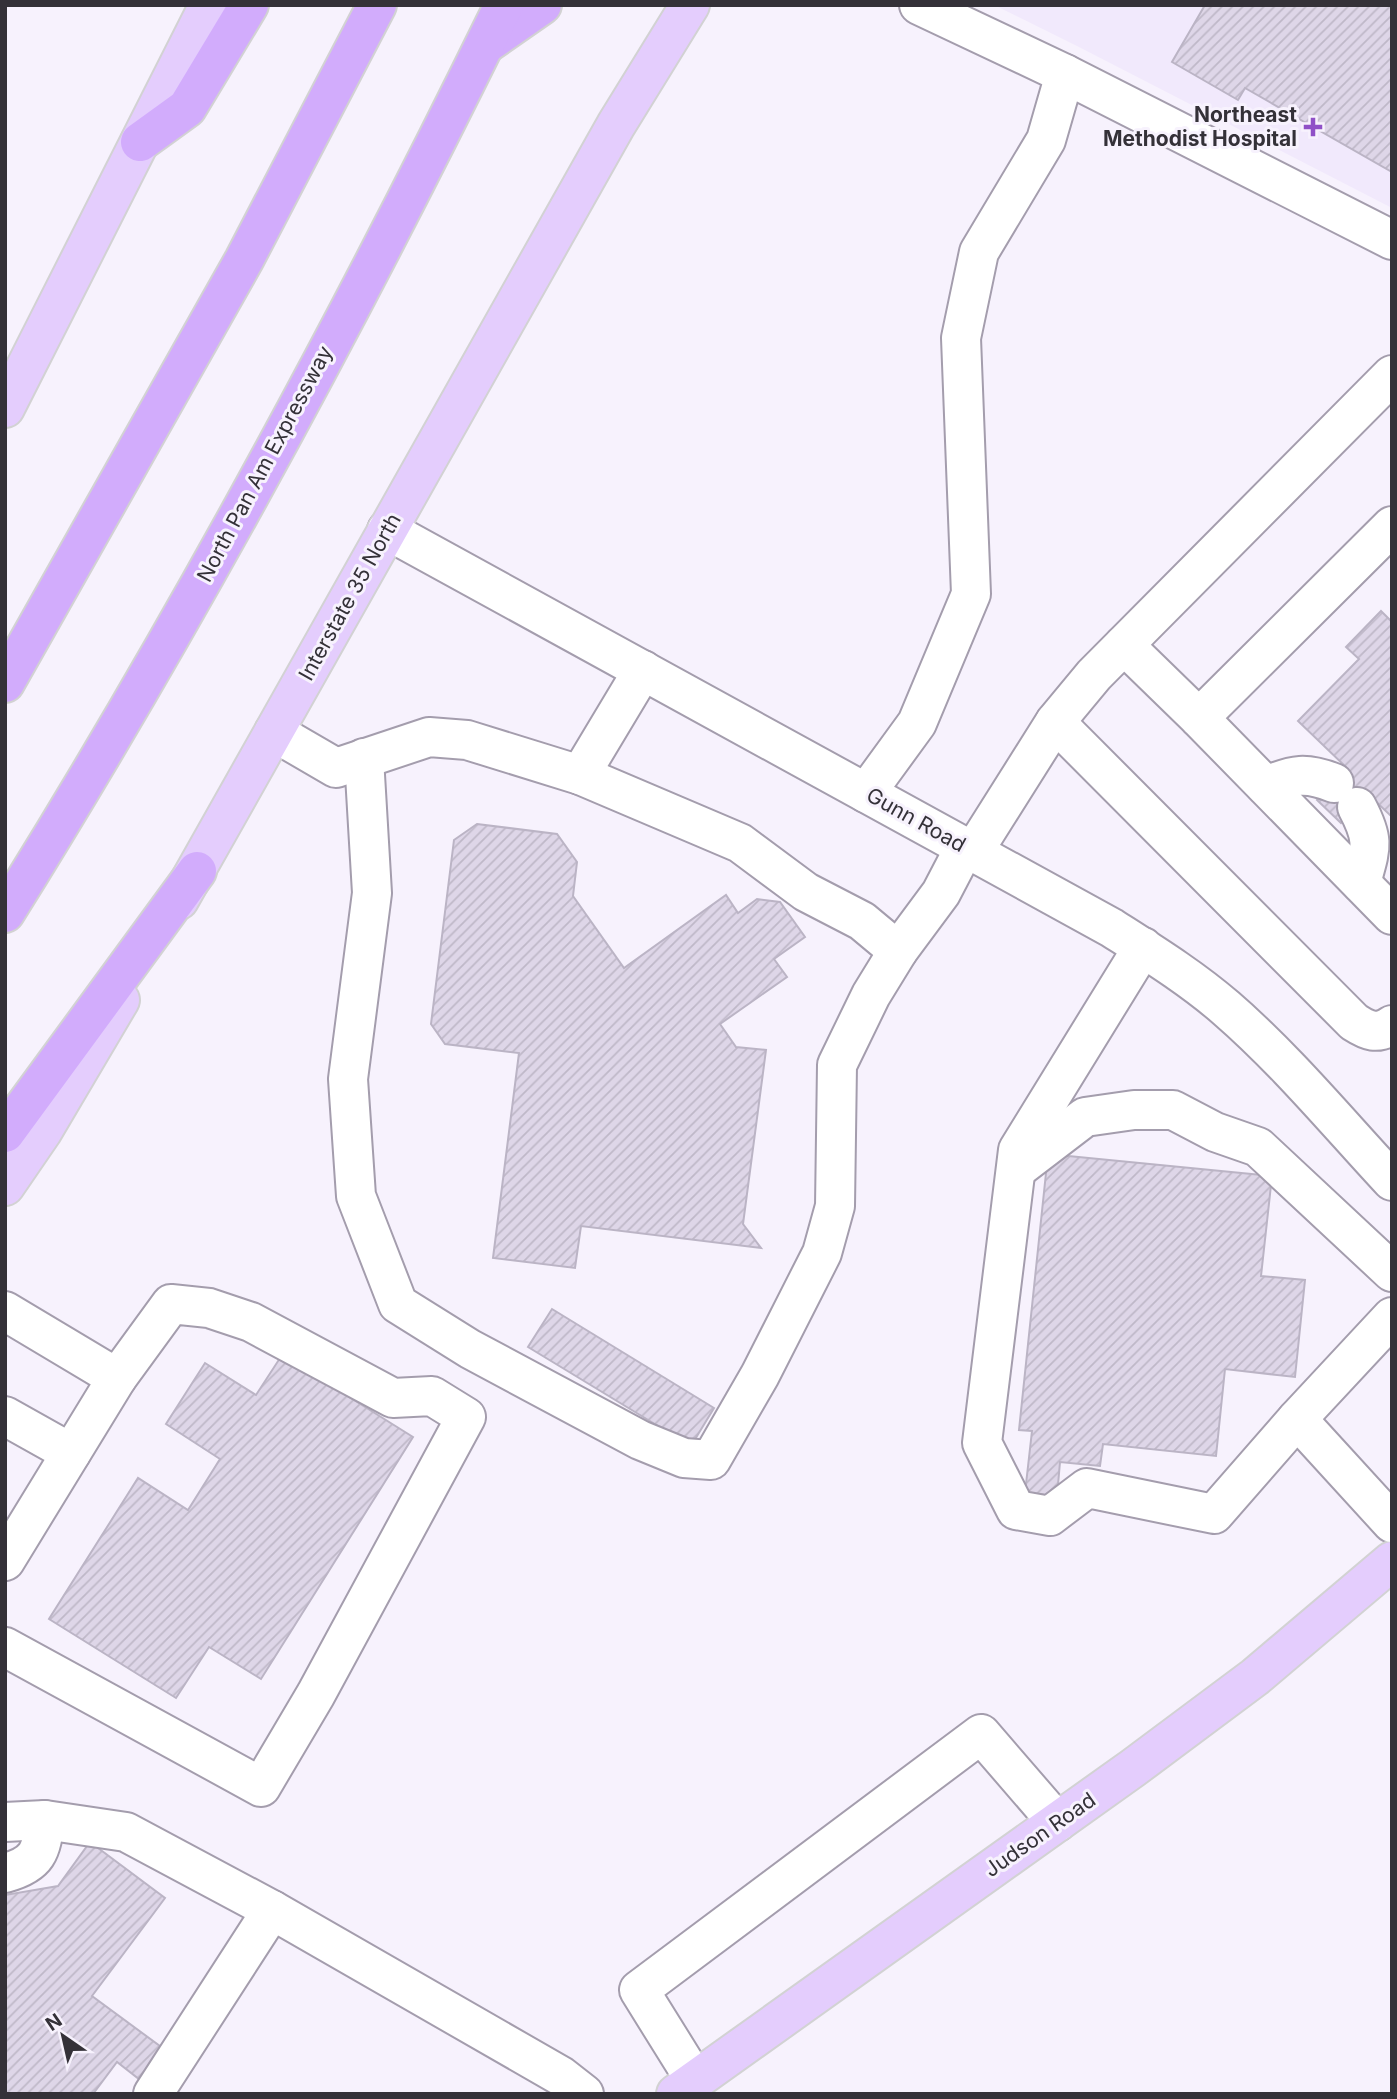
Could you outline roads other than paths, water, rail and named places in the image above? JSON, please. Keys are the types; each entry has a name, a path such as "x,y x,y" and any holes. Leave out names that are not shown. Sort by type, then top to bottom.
{"highway":[{"path":"140,142 187,108 249,5"},
{"path":"5,683 244,260 377,5"},
{"name":"North Pan Am Expressway","path":"5,913 170,640 420,178 504,5"},
{"path":"484,46 542,5"},
{"path":"5,1133 197,871"}],"main road":[{"path":"5,408 209,5"},
{"name":"Interstate 35 North","path":"5,1186 42,1132 197,871 616,125 690,5"},
{"name":"Judson Road","path":"686,2087 1255,1677 1392,1561"}],"street":[{"path":"919,5 1065,74 1392,240"},
{"path":"866,793 917,723 971,594 961,338 979,252 1046,141 1065,74"},
{"path":"364,758 372,893 348,1079 356,1196 398,1304 470,1349 640,1440 684,1458 711,1460 760,1375 822,1253 835,1206 837,1065 871,995 898,951 941,893 1055,722 1124,645 1392,375"},
{"path":"1199,718 1392,526"},
{"name":"Gunn Road","path":"387,530 1143,947 1226,1007 1392,1181"},
{"path":"1124,645 1392,915"},
{"path":"580,775 643,670"},
{"path":"1055,722 1354,1022 1369,1031 1383,1031 1392,1025"},
{"path":"274,733 336,768 429,737 467,740 580,775 740,843 806,892 862,921 898,951"},
{"path":"1266,786 1288,777 1312,774 1345,795 1370,831 1370,851 1361,883"},
{"path":"1143,947 1018,1150 982,1443 1016,1510 1050,1516 1087,1489 1214,1514 1297,1419 1392,1317"},
{"path":"1015,1170 1085,1117 1134,1110 1172,1110 1215,1132 1258,1147 1392,1272"},
{"path":"5,1562 117,1378 171,1304 209,1308 251,1322 393,1398 432,1396 466,1417 316,1694 261,1787 5,1647"},
{"path":"5,1311 117,1378"},
{"path":"5,1416 71,1453"},
{"path":"1297,1419 1392,1523"},
{"path":"686,2087 639,1990 981,1734 1057,1822"},
{"path":"5,1822 45,1821 126,1832 272,1910 561,2076 584,2094"},
{"path":"5,1873 25,1868 41,1850 45,1821"},
{"path":"153,2094 272,1910"}],"place":[{"name":"Northeast Methodist Hospital","path":"1313,127"}]}
